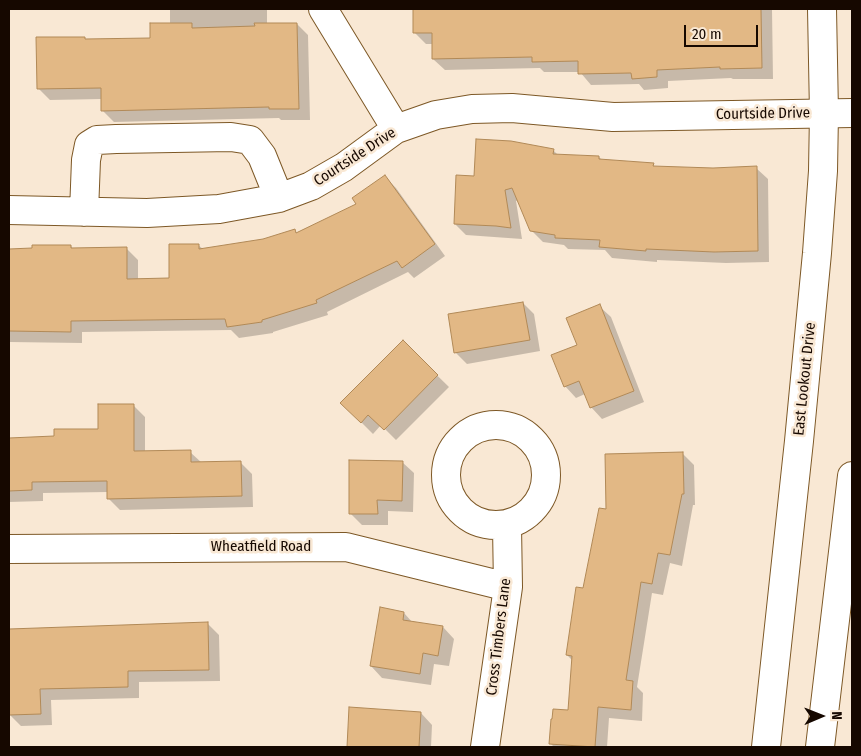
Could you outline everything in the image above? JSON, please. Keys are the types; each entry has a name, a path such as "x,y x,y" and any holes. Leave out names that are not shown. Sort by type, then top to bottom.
{"street":[{"path":"323,9 396,129"},
{"name":"East Lookout Drive","path":"766,747 811,317 823,171 822,9"},
{"name":"Courtside Drive","path":"9,210 147,213 219,209 279,198 311,186 344,167 396,129 436,114 512,108 612,117 852,113"},
{"path":"84,212 86,160 89,145 97,140 231,137 250,140 262,156 279,198"},
{"path":"820,747 852,476"},
{"name":"Cross Timbers Lane","path":"485,747 508,587 507,526"},
{"name":"Wheatfield Road","path":"9,549 346,547 508,587"}],"building":[{"path":"413,9 761,9 762,68 720,69 720,67 657,70 657,77 632,79 631,73 578,74 578,61 532,62 532,57 432,59 432,33 413,33"},
{"path":"150,23 192,23 192,28 255,26 254,23 297,23 299,109 269,109 269,107 101,111 101,88 37,89 36,37 85,37 85,39 150,38"},
{"path":"476,139 511,141 554,149 553,154 599,156 599,159 654,163 653,166 713,168 757,166 758,251 714,252 646,249 646,251 599,247 600,240 555,238 555,235 530,231 512,188 505,190 511,228 454,224 456,175 474,176"},
{"path":"385,175 435,244 402,268 397,261 316,300 317,303 262,320 262,322 227,327 225,319 71,321 71,332 9,331 9,249 32,248 32,245 71,245 71,248 127,247 127,279 169,278 169,244 199,244 199,249 263,239 295,229 296,233 356,204 352,198"},
{"path":"523,302 530,340 454,353 448,314"},
{"path":"600,304 634,391 590,408 579,381 564,387 551,355 577,345 566,318"},
{"path":"403,340 438,375 384,430 368,415 361,423 340,403"},
{"path":"98,404 134,404 134,451 191,450 191,462 241,461 242,496 107,499 107,481 32,482 32,490 9,491 9,438 54,436 54,429 98,429"},
{"path":"683,452 684,494 682,494 670,555 658,553 652,584 641,582 626,680 633,681 631,710 598,707 595,747 549,744 553,709 568,710 572,656 566,655 576,587 583,588 599,508 606,509 605,454"},
{"path":"349,460 403,461 402,501 377,500 378,514 349,514"},
{"path":"380,607 404,612 403,620 443,626 438,656 423,653 420,674 370,666"},
{"path":"208,622 209,670 128,671 128,687 40,689 41,714 9,715 9,629"},
{"path":"349,707 421,712 419,747 347,747"}]}
